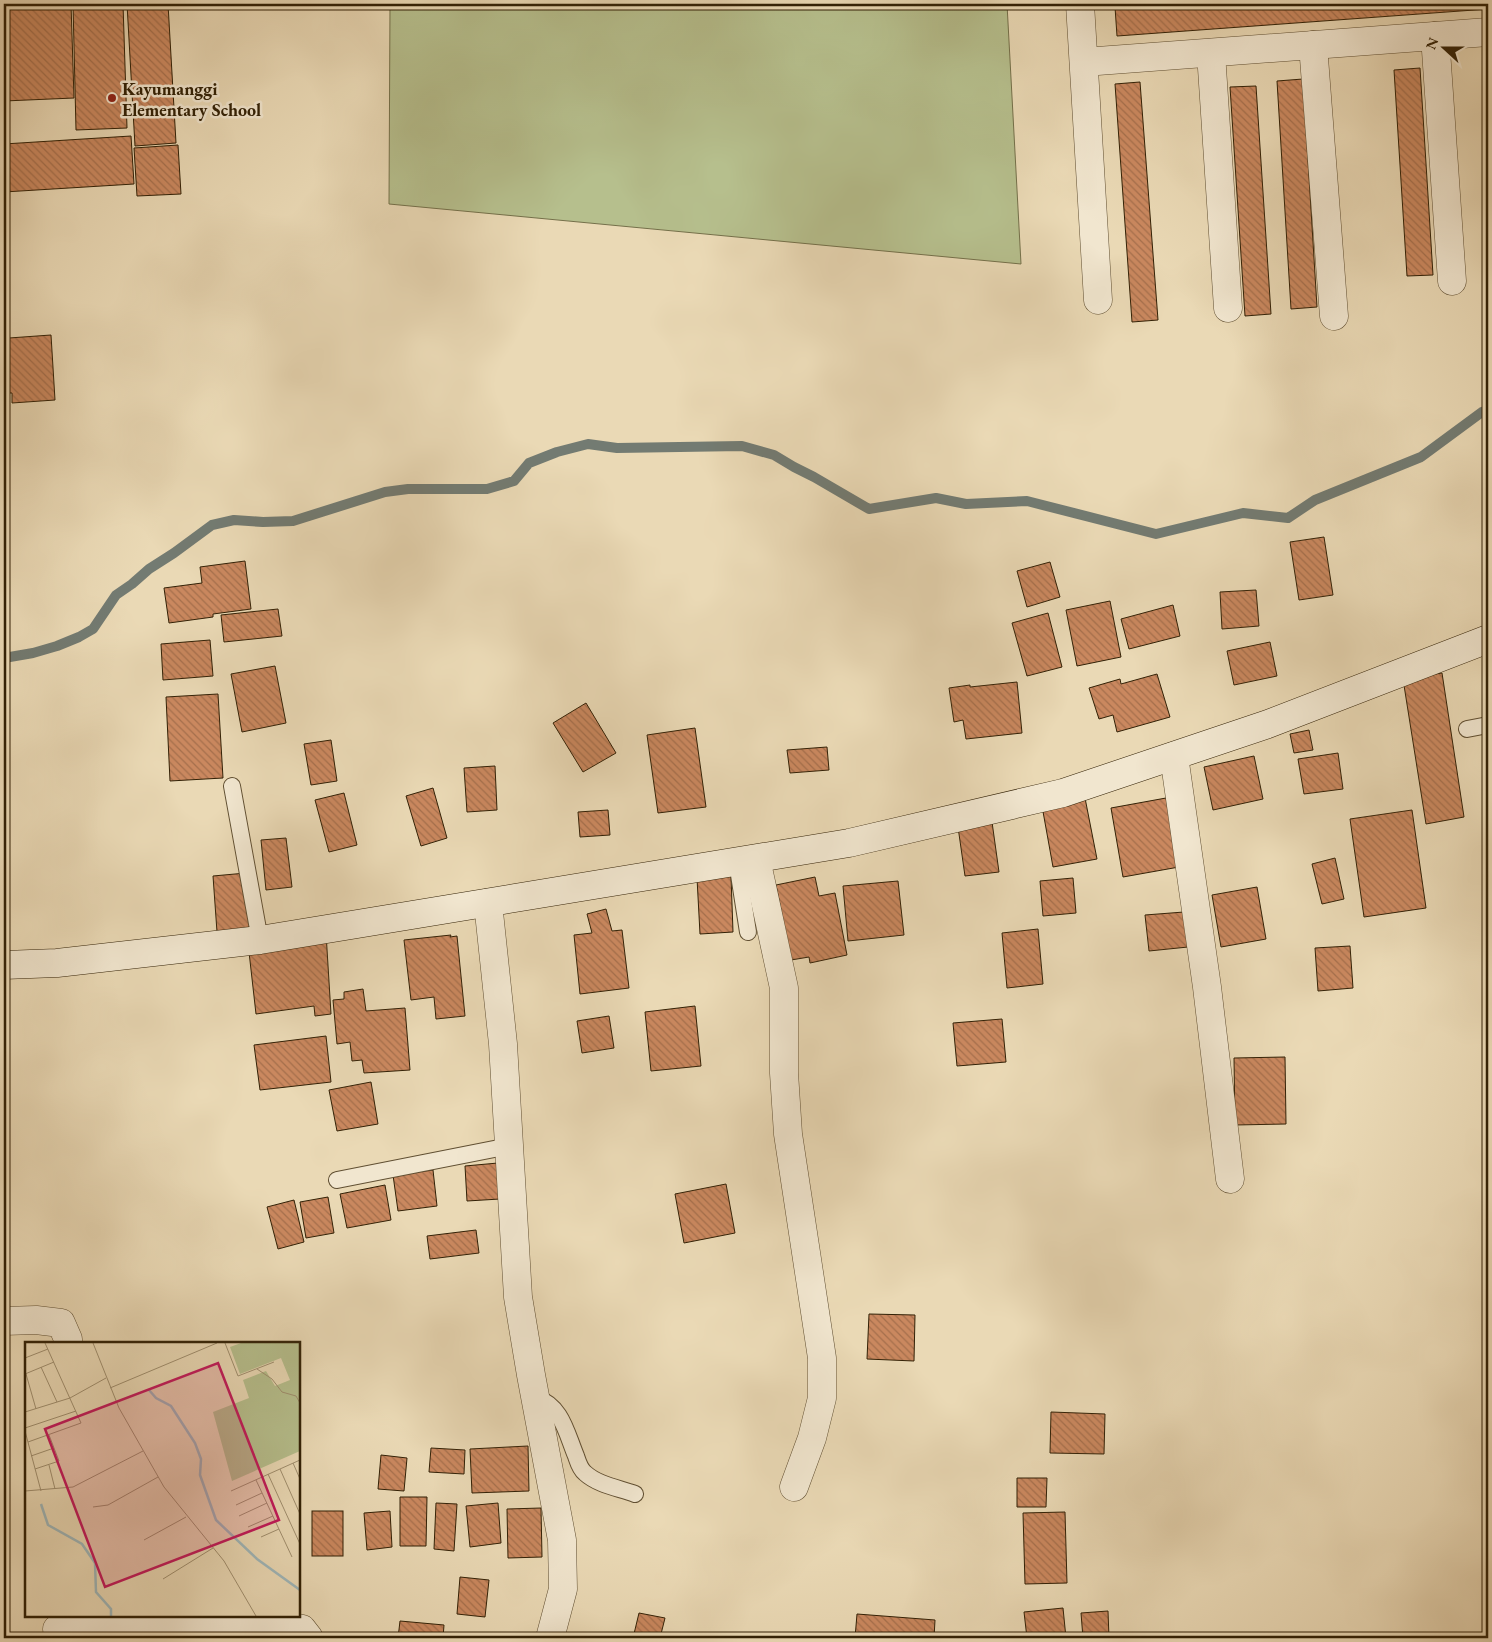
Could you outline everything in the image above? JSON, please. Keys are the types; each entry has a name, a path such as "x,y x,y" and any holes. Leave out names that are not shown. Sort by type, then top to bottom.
{"street":[{"path":"1080,4 1098,300"},
{"path":"1084,62 1488,32"},
{"path":"1435,36 1452,281"},
{"path":"1313,45 1334,316"},
{"path":"1211,53 1228,308"},
{"path":"4,965 57,963 260,940 849,844 1063,793 1268,724 1488,639"},
{"path":"1174,756 1208,986 1230,1179"},
{"path":"747,860 784,988 784,1073 788,1134 822,1358 822,1398 812,1438 794,1487"},
{"path":"488,903 503,1044 518,1297 562,1540 563,1589 550,1638"},
{"path":"4,1321 36,1320 61,1323 68,1342"},
{"path":"57,1628 183,1633 288,1626 302,1629 309,1638"}],"lane":[{"path":"1467,729 1488,725"},
{"path":"232,786 260,940"},
{"path":"747,860 748,932"},
{"path":"337,1180 509,1146"},
{"path":"535,1397 546,1401 554,1408 561,1419 583,1472 594,1480 636,1494"}],"green space":[{"path":"390,4 1007,4 1021,264 389,204"}],"building":[{"path":"4,4 71,4 74,98 4,101"},
{"path":"73,4 123,4 127,128 76,130"},
{"path":"127,4 168,4 176,143 135,146"},
{"path":"1167,4 1488,4 1488,9 1117,36 1115,7"},
{"path":"1420,68 1433,275 1407,276 1394,70"},
{"path":"1303,79 1317,307 1291,309 1277,81"},
{"path":"1140,82 1158,320 1132,322 1115,84"},
{"path":"1256,86 1271,314 1245,316 1230,87"},
{"path":"131,136 134,184 4,192 4,144"},
{"path":"178,145 181,194 137,196 134,148"},
{"path":"51,335 55,400 12,403 12,393 4,393 4,348 9,348 9,338"},
{"path":"1324,537 1333,595 1299,600 1290,542"},
{"path":"245,561 251,609 169,623 164,588 202,583 200,567"},
{"path":"1050,562 1060,597 1027,607 1017,571"},
{"path":"1256,590 1259,626 1222,629 1220,592"},
{"path":"1110,601 1121,657 1077,666 1066,610"},
{"path":"1173,605 1180,636 1129,649 1121,619"},
{"path":"278,609 282,636 224,642 221,615"},
{"path":"1048,613 1062,667 1027,676 1012,623"},
{"path":"210,640 213,676 163,680 161,644"},
{"path":"1270,642 1277,676 1234,685 1227,651"},
{"path":"275,666 286,723 242,732 231,674"},
{"path":"1442,673 1464,817 1426,824 1403,679"},
{"path":"1157,674 1170,717 1117,732 1113,715 1099,719 1089,688 1120,679 1121,684"},
{"path":"1017,682 1022,733 966,739 963,720 954,722 949,688"},
{"path":"218,694 223,778 170,781 166,697"},
{"path":"586,703 616,753 583,772 553,723"},
{"path":"695,728 706,807 658,813 647,735"},
{"path":"1309,730 1313,750 1294,753 1290,734"},
{"path":"331,740 337,781 311,785 304,744"},
{"path":"827,747 829,770 790,773 787,750"},
{"path":"1338,753 1343,789 1304,794 1298,759"},
{"path":"1254,756 1263,799 1213,810 1204,767"},
{"path":"495,766 497,810 467,812 464,768"},
{"path":"433,788 447,838 421,846 406,796"},
{"path":"344,793 357,845 329,852 315,800"},
{"path":"1085,798 1097,859 1053,867 1042,806"},
{"path":"1166,798 1179,867 1123,877 1111,808"},
{"path":"608,810 610,835 580,837 578,812"},
{"path":"1412,810 1426,908 1364,917 1350,819"},
{"path":"992,822 999,872 965,876 958,827"},
{"path":"286,838 292,887 266,890 261,840"},
{"path":"1335,858 1344,899 1322,904 1312,864"},
{"path":"1488,871 1488,919 1483,872"},
{"path":"246,873 251,929 217,932 213,876"},
{"path":"731,876 733,932 700,934 697,878"},
{"path":"815,877 819,896 835,893 847,955 810,963 809,957 791,960 776,885"},
{"path":"1073,878 1076,913 1043,916 1040,881"},
{"path":"898,881 904,935 848,941 843,886"},
{"path":"1257,887 1266,939 1221,947 1212,895"},
{"path":"606,909 612,931 622,930 629,988 580,994 574,935 592,933 587,914"},
{"path":"1184,912 1188,947 1149,951 1145,915"},
{"path":"1038,929 1043,984 1007,988 1002,933"},
{"path":"326,933 331,1014 315,1016 314,1006 256,1014 249,952"},
{"path":"451,935 450,937 457,936 465,1016 436,1019 434,997 411,1000 404,940"},
{"path":"1350,946 1353,988 1318,991 1315,948"},
{"path":"363,989 366,1011 405,1008 410,1070 364,1073 362,1060 352,1061 350,1042 337,1044 333,1000 344,999 344,992"},
{"path":"695,1006 701,1066 651,1071 645,1012"},
{"path":"609,1016 614,1048 582,1053 577,1021"},
{"path":"1002,1019 1006,1062 957,1066 953,1023"},
{"path":"326,1036 331,1082 260,1090 254,1045"},
{"path":"1285,1057 1286,1124 1235,1125 1234,1058"},
{"path":"371,1082 378,1124 337,1131 329,1090"},
{"path":"498,1163 500,1199 467,1201 465,1166"},
{"path":"433,1170 437,1206 398,1211 393,1175"},
{"path":"726,1184 735,1233 684,1243 675,1194"},
{"path":"385,1185 391,1220 347,1228 340,1194"},
{"path":"328,1197 334,1233 306,1238 300,1202"},
{"path":"294,1200 304,1242 278,1249 267,1207"},
{"path":"476,1230 479,1253 430,1259 427,1236"},
{"path":"869,1314 915,1315 914,1361 867,1359"},
{"path":"1051,1412 1105,1414 1104,1454 1050,1453"},
{"path":"528,1446 529,1491 472,1493 470,1449"},
{"path":"431,1448 465,1450 464,1474 429,1472"},
{"path":"381,1455 407,1458 404,1491 378,1489"},
{"path":"1017,1478 1047,1478 1046,1507 1017,1507"},
{"path":"400,1497 427,1497 426,1546 400,1546"},
{"path":"436,1503 457,1504 454,1551 434,1549"},
{"path":"498,1503 501,1543 470,1547 466,1506"},
{"path":"541,1508 542,1557 508,1558 507,1509"},
{"path":"312,1511 343,1511 343,1556 312,1556"},
{"path":"390,1511 392,1547 367,1550 364,1513"},
{"path":"1065,1512 1067,1583 1025,1584 1023,1513"},
{"path":"460,1577 489,1580 485,1617 457,1614"},
{"path":"1063,1608 1066,1638 1027,1638 1024,1612"},
{"path":"1108,1611 1109,1638 1083,1638 1081,1613"},
{"path":"639,1613 665,1618 660,1638 633,1638"},
{"path":"857,1614 935,1620 934,1638 855,1638"},
{"path":"400,1621 444,1625 443,1638 398,1638"}],"waterway":[{"path":"4,658 33,653 57,646 93,629 116,595 149,569 212,525 234,520 263,522 293,521 385,492 408,489 487,489 514,481 529,463 557,452 588,444 617,448 742,446 774,455 869,509 936,498 966,504 1027,501 1156,534 1243,513 1288,518 1315,500 1421,457 1482,412 1488,410"}],"place":[{"name":"Kayumanggi Elementary School","path":"112,98"}]}
